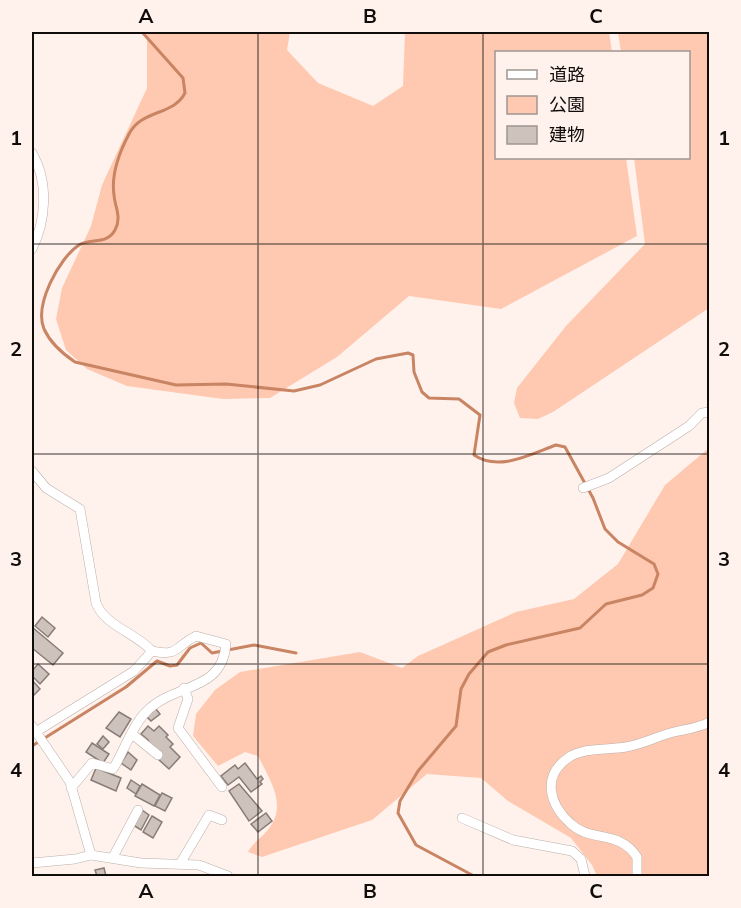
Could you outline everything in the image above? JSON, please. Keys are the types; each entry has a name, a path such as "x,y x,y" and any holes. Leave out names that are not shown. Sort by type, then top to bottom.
{"street":[{"path":"32,153 40,172 44,211 40,231 32,249"},
{"path":"585,487 609,478 690,426 702,413 710,412"},
{"path":"32,471 46,488 80,509 99,610 152,651 170,654 196,636 226,644 226,652 214,676 205,682 159,699 144,713 135,726 113,769 92,763 71,788"},
{"path":"91,855 71,788 37,734 134,672 152,651"},
{"path":"184,688 188,699 178,722 178,728 222,787"},
{"path":"637,876 637,857 624,843 612,837 581,831 570,824 552,797 550,791 552,778 569,757 641,744 710,723"},
{"path":"132,734 159,755"},
{"path":"113,857 138,810"},
{"path":"180,864 209,815 222,820"},
{"path":"462,818 513,840 572,851 581,859 585,876"},
{"path":"32,863 75,859 91,855 141,863 209,867 228,876"}],"green space":[{"path":"147,32 290,32 287,50 318,83 373,106 403,86 405,32 609,32 612,51 495,51 495,159 626,159 637,236 501,309 409,296 337,357 270,398 223,399 127,386 87,369 66,350 56,319 62,288 91,226 102,185 147,88"},
{"path":"618,32 709,32 709,308 553,412 538,419 520,418 514,403 517,388 566,326 645,244 634,159 690,159 690,51 621,51"},
{"path":"709,448 709,876 597,876 592,865 571,838 508,801 481,778 427,774 372,820 262,857 248,852 270,827 275,818 277,800 258,756 245,752 218,766 193,736 196,714 215,690 240,672 360,652 402,668 418,656 516,612 574,599 618,564 665,485"}],"building":[{"path":"42,617 55,628 48,637 35,626"},
{"path":"32,627 63,653 53,665 32,648"},
{"path":"38,664 49,674 40,684 32,676 32,671"},
{"path":"32,680 40,689 32,697"},
{"path":"156,709 160,714 151,721 146,716"},
{"path":"119,712 131,719 120,737 106,728"},
{"path":"148,726 154,731 159,726 173,744 170,747 180,757 169,769 158,759 148,740 141,734"},
{"path":"103,736 109,742 103,749 97,744"},
{"path":"92,743 109,754 103,763 86,752"},
{"path":"128,752 137,760 131,770 121,763"},
{"path":"245,763 257,779 261,776 263,779 260,782 262,784 251,792 239,777 228,785 221,776 235,765 238,769"},
{"path":"96,768 121,778 116,791 91,780"},
{"path":"131,780 140,786 136,794 127,788"},
{"path":"142,784 160,795 154,806 135,796"},
{"path":"239,784 262,811 249,821 229,791"},
{"path":"162,793 172,798 165,811 155,806"},
{"path":"142,810 149,815 141,830 133,825"},
{"path":"266,813 272,821 258,832 251,824"},
{"path":"152,816 162,822 153,838 143,832"},
{"path":"104,868 106,876 97,876 95,870"}],"waterway":[{"path":"142,32 183,78 185,93 173,106 142,120 129,134 115,171 113,187 118,217 112,235 79,245 71,251 56,271 45,295 42,319 44,329 57,347 75,362 176,385 226,384 294,391 320,385 376,359 408,353 413,355 414,372 422,392 429,398 459,399 480,415 474,455 484,460 504,462 526,457 556,445 565,447 593,498 605,529 618,542 654,564 658,574 653,588 642,595 606,604 580,628 506,645 488,652 469,674 461,689 456,726 418,771 400,801 398,813 416,845 474,876"},
{"path":"32,746 126,687 157,661 170,666 177,665 190,648 201,643 212,653 254,645 296,653"}]}
